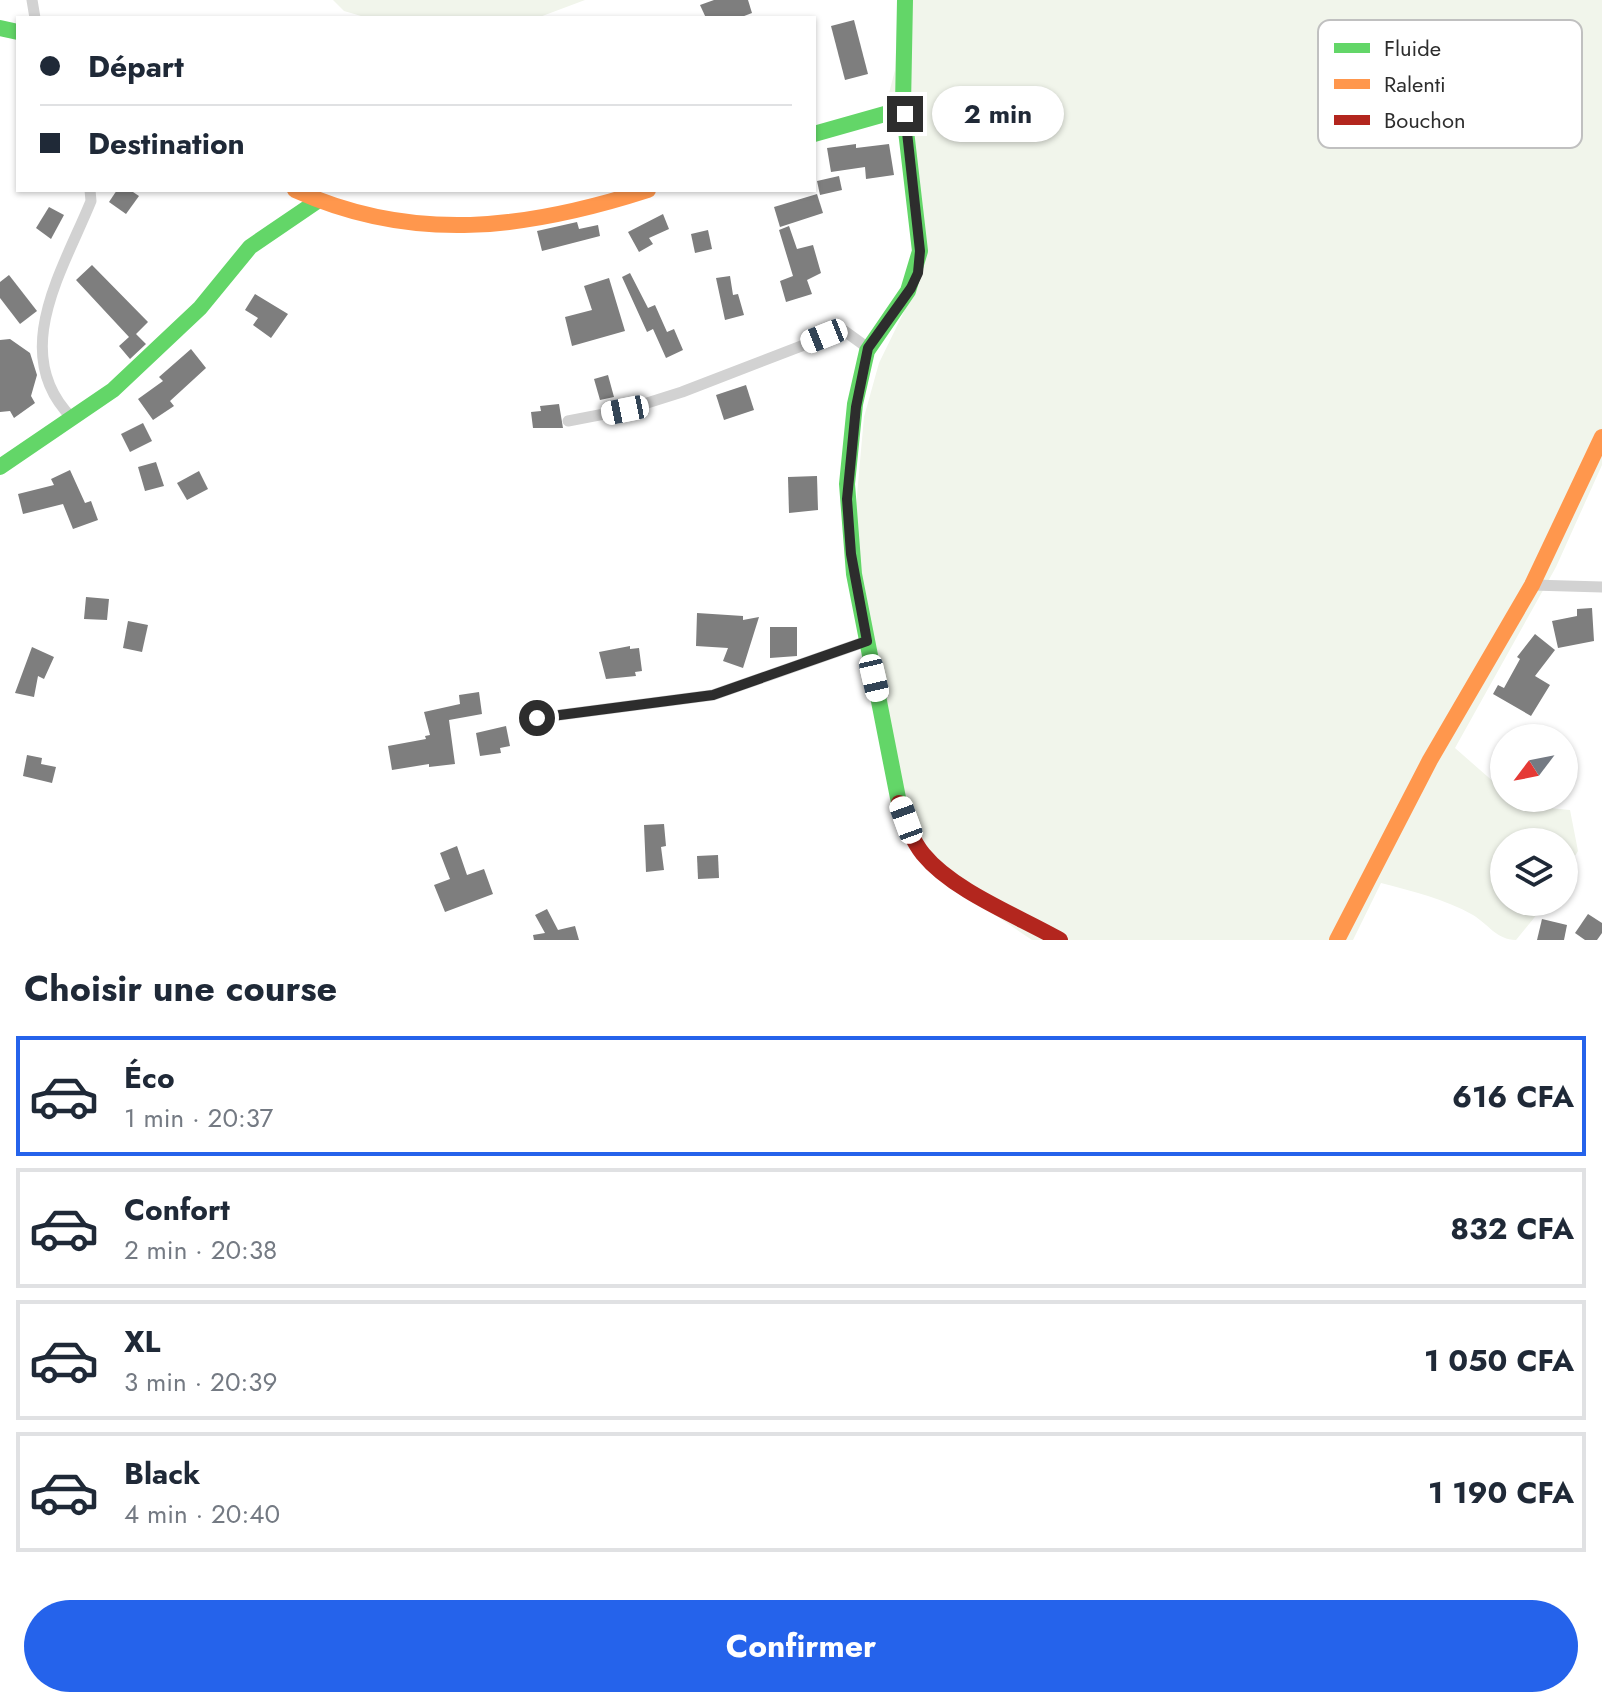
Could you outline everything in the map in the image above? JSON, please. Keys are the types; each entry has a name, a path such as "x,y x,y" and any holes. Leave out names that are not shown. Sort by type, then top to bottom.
{"street":[{"path":"905,0 903,105 920,251 918,273 868,348 856,407 847,499 851,554 900,802 913,838 922,854 946,873 1060,940"},
{"path":"816,133 899,110 903,105"},
{"path":"72,418 55,402 44,367 43,316 91,201 90,192"},
{"path":"298,192 345,213 425,224 488,224 603,205 642,192"},
{"path":"0,467 113,390 200,308 250,247 316,202"},
{"path":"568,421 625,410 682,392 843,330 868,348"},
{"path":"1337,940 1430,760 1532,585 1602,437"},
{"path":"1532,585 1602,587"},
{"path":"537,718 713,695 867,641"}],"shaded area":[{"path":"333,0 585,0 542,16 361,16 344,11"},
{"path":"898,0 1602,0 1602,465 1556,567 1455,748 1490,779 1490,812 1570,812 1574,828 1490,828 1490,916 1536,916 1516,940 1498,934 1473,915 1451,904 1381,883 1353,940 1032,940 989,911 942,870 902,805 858,554 856,506 864,417 879,363 915,289 915,254 898,106 888,97 895,70"}],"building":[{"path":"714,0 748,0 752,13 744,16 705,16 700,5"},
{"path":"854,20 868,74 845,80 831,26"},
{"path":"856,144 856,148 889,144 894,175 866,179 865,167 831,172 827,148"},
{"path":"839,176 842,190 820,195 817,181"},
{"path":"116,192 133,192 139,196 126,214 109,202"},
{"path":"817,194 823,213 780,227 774,207"},
{"path":"49,207 64,215 51,239 36,228"},
{"path":"663,214 669,229 649,238 653,244 639,252 628,232"},
{"path":"577,222 579,229 598,225 600,236 542,251 537,231"},
{"path":"789,226 797,249 813,245 821,273 807,280 812,294 786,302 780,281 793,276 779,230"},
{"path":"708,230 712,249 695,253 691,234"},
{"path":"92,265 148,322 136,334 146,344 130,359 119,346 129,337 76,280"},
{"path":"630,273 648,308 655,305 667,332 674,329 683,350 666,358 653,329 647,332 622,277"},
{"path":"9,275 37,311 20,324 0,298 0,282"},
{"path":"730,276 733,295 738,294 744,315 725,320 716,278"},
{"path":"609,278 625,331 572,346 565,317 592,310 584,286"},
{"path":"255,294 288,314 271,338 253,325 258,318 245,310"},
{"path":"10,339 30,353 37,375 31,396 35,403 14,418 10,411 0,412 0,340"},
{"path":"191,349 206,368 170,401 174,406 153,420 138,399 163,381 159,377"},
{"path":"608,375 614,397 600,400 594,379"},
{"path":"746,385 754,410 724,420 716,395"},
{"path":"559,404 563,428 533,428 531,412 541,411 540,406"},
{"path":"143,423 152,441 130,452 121,434"},
{"path":"156,462 164,486 145,491 138,467"},
{"path":"70,470 85,503 91,501 98,520 73,529 63,504 23,514 18,494 54,485 51,479"},
{"path":"199,471 208,489 187,500 177,483"},
{"path":"817,476 818,510 789,513 788,477"},
{"path":"86,597 109,599 107,620 84,619"},
{"path":"1592,608 1594,641 1558,648 1552,621 1577,616 1577,609"},
{"path":"697,613 743,616 743,620 759,617 743,668 723,661 728,648 696,646"},
{"path":"128,621 148,625 142,652 123,648"},
{"path":"770,627 797,627 797,656 770,658"},
{"path":"1535,634 1555,650 1535,676 1550,685 1531,716 1493,694 1498,685 1504,688 1520,659 1517,657"},
{"path":"630,646 630,649 639,648 642,671 635,672 636,676 606,679 599,652"},
{"path":"32,647 54,657 44,679 38,676 34,697 15,693"},
{"path":"479,692 482,714 449,720 455,764 429,767 429,764 392,770 388,746 426,739 425,736 430,735 424,712 460,704 459,695"},
{"path":"506,726 510,746 500,748 501,753 480,756 476,733"},
{"path":"27,755 42,758 41,764 56,767 52,783 23,776"},
{"path":"664,824 666,846 661,847 664,870 646,872 644,825"},
{"path":"457,846 467,875 484,869 493,894 445,912 434,885 450,879 440,853"},
{"path":"718,855 719,878 698,879 697,856"},
{"path":"547,909 558,930 575,926 579,940 534,940 533,935 545,933 535,915"},
{"path":"1588,914 1602,923 1602,933 1597,940 1585,940 1575,933"},
{"path":"1542,919 1567,925 1564,940 1537,940"}],"traffic: fast":[{"path":"816,133 899,110 903,105 905,0"},
{"path":"0,28 16,32"},
{"path":"899,803 854,574 847,484 855,404 867,351 908,291 920,251 903,105"},
{"path":"0,467 113,390 200,308 250,247 316,202"}],"traffic: slow":[{"path":"300,192 339,207 383,218 427,224 471,225 559,214 641,192"},
{"path":"1337,940 1430,760 1532,585 1602,437"}],"traffic: jam":[{"path":"899,803 923,854 951,880 1060,940"}],"route":[{"path":"537,718 713,695 746,686 867,641 851,554 847,499 850,453 868,348 889,321 918,273 920,251 905,114"}]}
